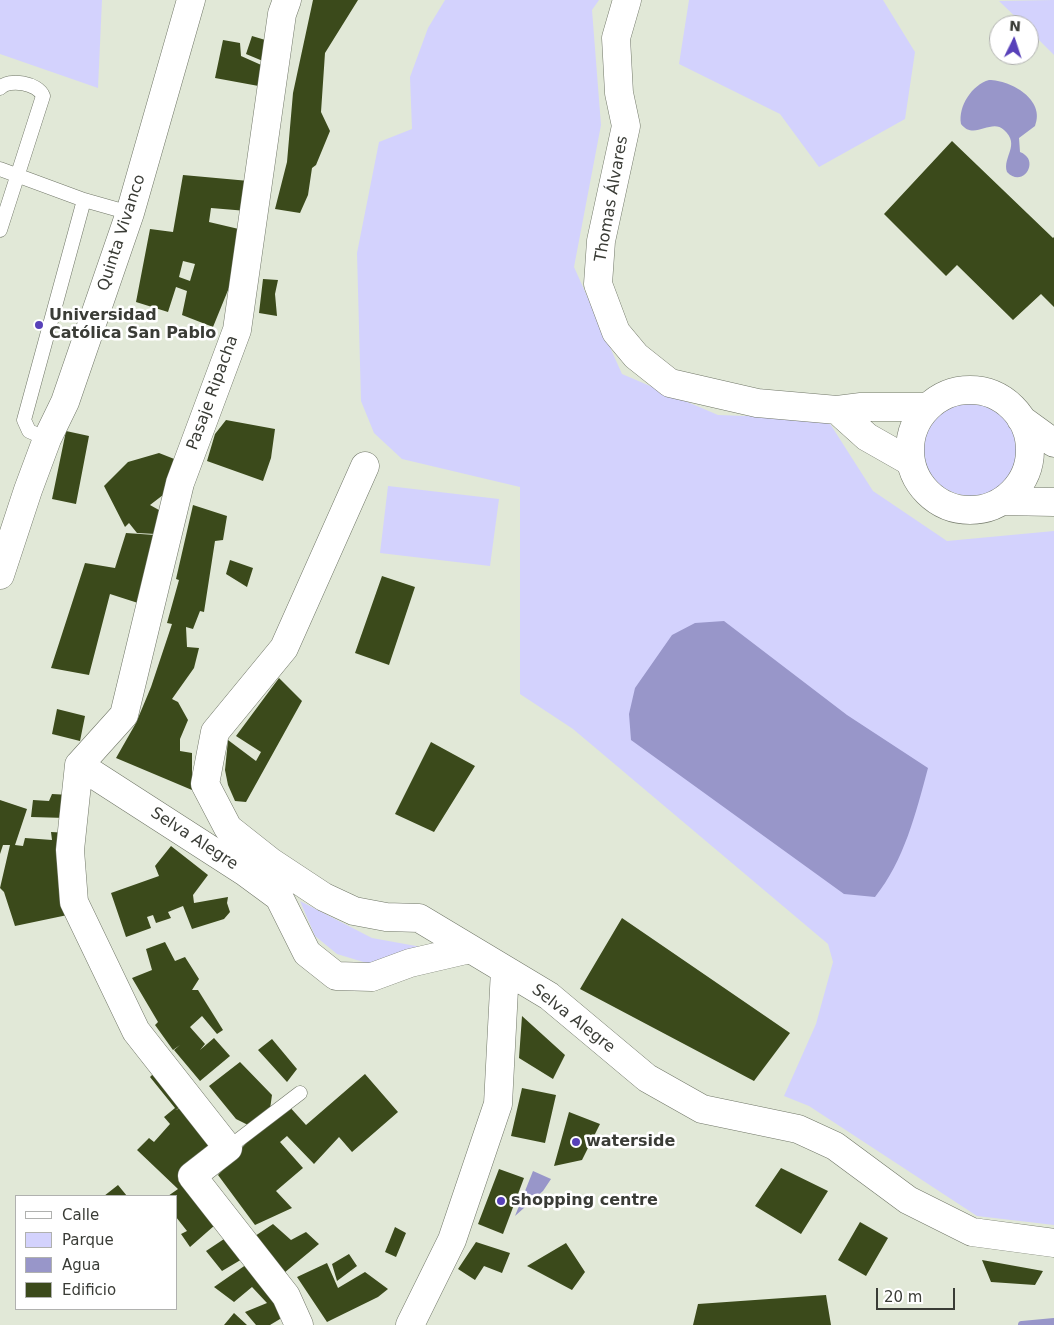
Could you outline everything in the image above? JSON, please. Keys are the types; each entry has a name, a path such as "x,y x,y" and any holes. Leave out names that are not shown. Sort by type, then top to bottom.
{"street":[{"name":"Quinta Vivanco","path":"0,575 47,439 65,402 130,213 191,0"},
{"name":"Pasaje Ripacha","path":"78,764 124,715 180,484 237,330 282,14 287,0"},
{"name":"Thomas Álvares","path":"627,0 616,38 619,93 626,126 601,240 598,284 616,332 636,356 670,383 757,403 837,410 861,407 927,407"},
{"path":"1021,418 1028,436 1030,455 1026,473 1016,489 1002,501 987,508 970,510 946,505 926,491 916,478 910,462 910,445 914,428 927,407 954,392 973,391 992,395 1008,404 1021,418 1054,443"},
{"path":"837,410 867,437 910,462"},
{"path":"270,862 228,828 206,784 215,732 284,648 365,466"},
{"path":"1002,501 1054,502"},
{"name":"Selva Alegre","path":"78,764 245,872 270,862 324,897 354,911 386,917 419,918 549,996 647,1078 702,1108 798,1129 828,1142 908,1200 972,1232 1054,1243"},
{"path":"78,764 70,850 74,902 136,1031 228,1148 192,1176 286,1296 299,1325"},
{"path":"245,872 279,897 307,953 336,976 372,977 410,963 470,949"},
{"path":"410,1325 452,1240 498,1104 505,970"}],"lane":[{"path":"0,88 6,83 13,82 38,89 42,96 19,175 0,230"},
{"path":"0,169 84,200 130,213"},
{"path":"47,439 29,431 24,420 84,200"},
{"path":"228,1148 300,1093"}],"green space":[{"path":"0,0 102,0 98,88 0,54"},
{"path":"445,0 599,0 592,10 601,125 574,267 622,374 718,415 827,419 873,491 947,541 1054,531 1054,1225 977,1216 809,1106 784,1096 816,1024 833,962 828,944 573,729 520,694 520,487 402,459 374,433 361,401 357,253 379,142 412,129 410,77 428,28"},
{"path":"689,0 883,0 915,52 905,119 819,167 780,114 679,64"},
{"path":"1054,0 1054,55 1039,40 1039,15 1014,15 999,1"},
{"path":"971,400 989,404 1005,414 1015,430 1019,448 1015,466 1005,482 989,492 971,496 953,492 937,482 927,466 923,448 927,430 937,414 953,404"},
{"path":"388,486 499,499 490,566 380,553"},
{"path":"300,901 372,938 427,948 370,964 337,954 315,936"}],"water":[{"path":"989,80 998,81 1016,88 1031,100 1036,108 1035,126 1019,138 1020,152 1026,156 1029,166 1024,175 1019,177 1007,172 1006,167 1011,141 1009,135 1004,130 994,126 971,130 966,129 961,124 964,103 977,86"},
{"path":"724,621 847,715 928,768 908,836 894,868 875,897 844,894 631,740 629,714 635,688 672,635 695,623"},
{"path":"533,1171 551,1179 543,1191 515,1216"}],"building":[{"path":"313,0 358,0 325,53 321,112 330,131 316,165 312,168 308,195 300,213 275,209 287,162 293,93"},
{"path":"252,36 272,42 270,64 246,54"},
{"path":"223,40 240,43 241,56 268,68 264,87 215,78"},
{"path":"952,141 1054,237 1054,307 1041,294 1013,320 957,265 946,276 884,214"},
{"path":"183,175 249,181 247,211 211,208 209,222 243,230 235,273 213,327 182,315 187,291 176,287 168,312 136,302 150,229 173,232","holes":["183,261 195,264 190,281 179,277"]},
{"path":"263,279 278,280 275,294 277,316 259,313"},
{"path":"226,420 275,429 271,458 263,481 207,461 215,434"},
{"path":"66,431 89,436 76,504 52,499"},
{"path":"159,453 182,462 163,495 150,505 166,514 156,534 137,533 129,523 125,527 104,486 128,462"},
{"path":"193,505 227,516 223,540 215,541 204,612 200,611 193,629 186,627 187,647 199,648 194,668 172,699 178,702 188,720 180,739 180,751 192,753 192,790 116,758 136,723 151,687 172,624 167,623 179,580 176,579"},
{"path":"126,533 155,535 138,603 110,594 89,675 51,668 85,563 115,568"},
{"path":"230,560 253,568 247,587 226,574"},
{"path":"382,576 415,587 389,665 355,653"},
{"path":"279,678 302,701 246,802 235,801 228,785 225,770 228,740 256,761 261,752 236,736"},
{"path":"57,709 85,716 80,741 52,734"},
{"path":"431,742 475,766 434,832 395,814"},
{"path":"52,794 70,795 66,818 31,817 33,800 49,801"},
{"path":"0,800 27,809 15,845 23,846 25,838 52,840 51,832 70,833 77,913 15,926 4,892 0,888 10,845 3,845 0,854"},
{"path":"171,846 208,875 193,895 194,903 228,897 227,903 230,912 224,919 192,929 183,906 168,912 171,918 156,923 153,915 147,917 151,928 126,937 111,893 159,876 155,866"},
{"path":"622,918 790,1033 754,1081 580,989"},
{"path":"165,942 175,961 185,957 199,979 192,990 198,990 223,1030 217,1034 202,1016 190,1027 205,1044 200,1050 214,1038 230,1056 200,1081 174,1050 180,1045 173,1050 155,1025 158,1022 132,978 152,970 146,949"},
{"path":"522,1016 565,1055 553,1079 519,1058"},
{"path":"272,1039 297,1069 287,1082 258,1050"},
{"path":"240,1062 272,1095 270,1109 248,1125 236,1119 209,1086"},
{"path":"159,1068 184,1106 175,1110 185,1107 224,1147 202,1164 223,1218 190,1247 181,1234 187,1231 178,1220 178,1195 169,1195 178,1189 137,1150 149,1138 154,1142 170,1124 164,1117 175,1108 150,1077"},
{"path":"365,1074 398,1112 352,1152 339,1137 314,1164 287,1136 280,1142 303,1168 276,1191 292,1208 255,1225 218,1175 248,1141 288,1105 306,1125"},
{"path":"522,1088 556,1095 545,1143 511,1136"},
{"name":"waterside","path":"569,1112 600,1124 582,1160 554,1166"},
{"path":"781,1168 828,1191 801,1234 755,1206"},
{"name":"shopping centre","path":"499,1169 524,1178 503,1234 478,1224"},
{"path":"118,1185 126,1195 105,1195"},
{"path":"860,1222 888,1238 866,1276 838,1260"},
{"path":"273,1224 291,1240 306,1232 319,1244 284,1273 255,1236"},
{"path":"395,1227 406,1233 396,1257 385,1252"},
{"path":"233,1233 249,1255 222,1271 206,1251"},
{"path":"476,1242 510,1253 502,1273 484,1266 475,1280 458,1269"},
{"path":"566,1243 585,1272 572,1290 527,1266"},
{"path":"349,1254 357,1266 337,1281 332,1264"},
{"path":"982,1260 1043,1271 1035,1285 991,1282"},
{"path":"250,1262 279,1298 280,1319 270,1325 256,1325 245,1312 267,1303 252,1287 234,1302 214,1287"},
{"path":"327,1263 338,1288 365,1272 388,1289 378,1297 327,1322 297,1277"},
{"path":"826,1295 831,1325 693,1325 698,1304"},
{"path":"234,1313 247,1325 224,1325"}],"waterway":[{"path":"1022,1325 1054,1322"}],"place":[{"name":"Universidad Católica San Pablo","path":"39,325"},
{"name":"waterside","path":"576,1142"},
{"name":"shopping centre","path":"501,1201"}]}
